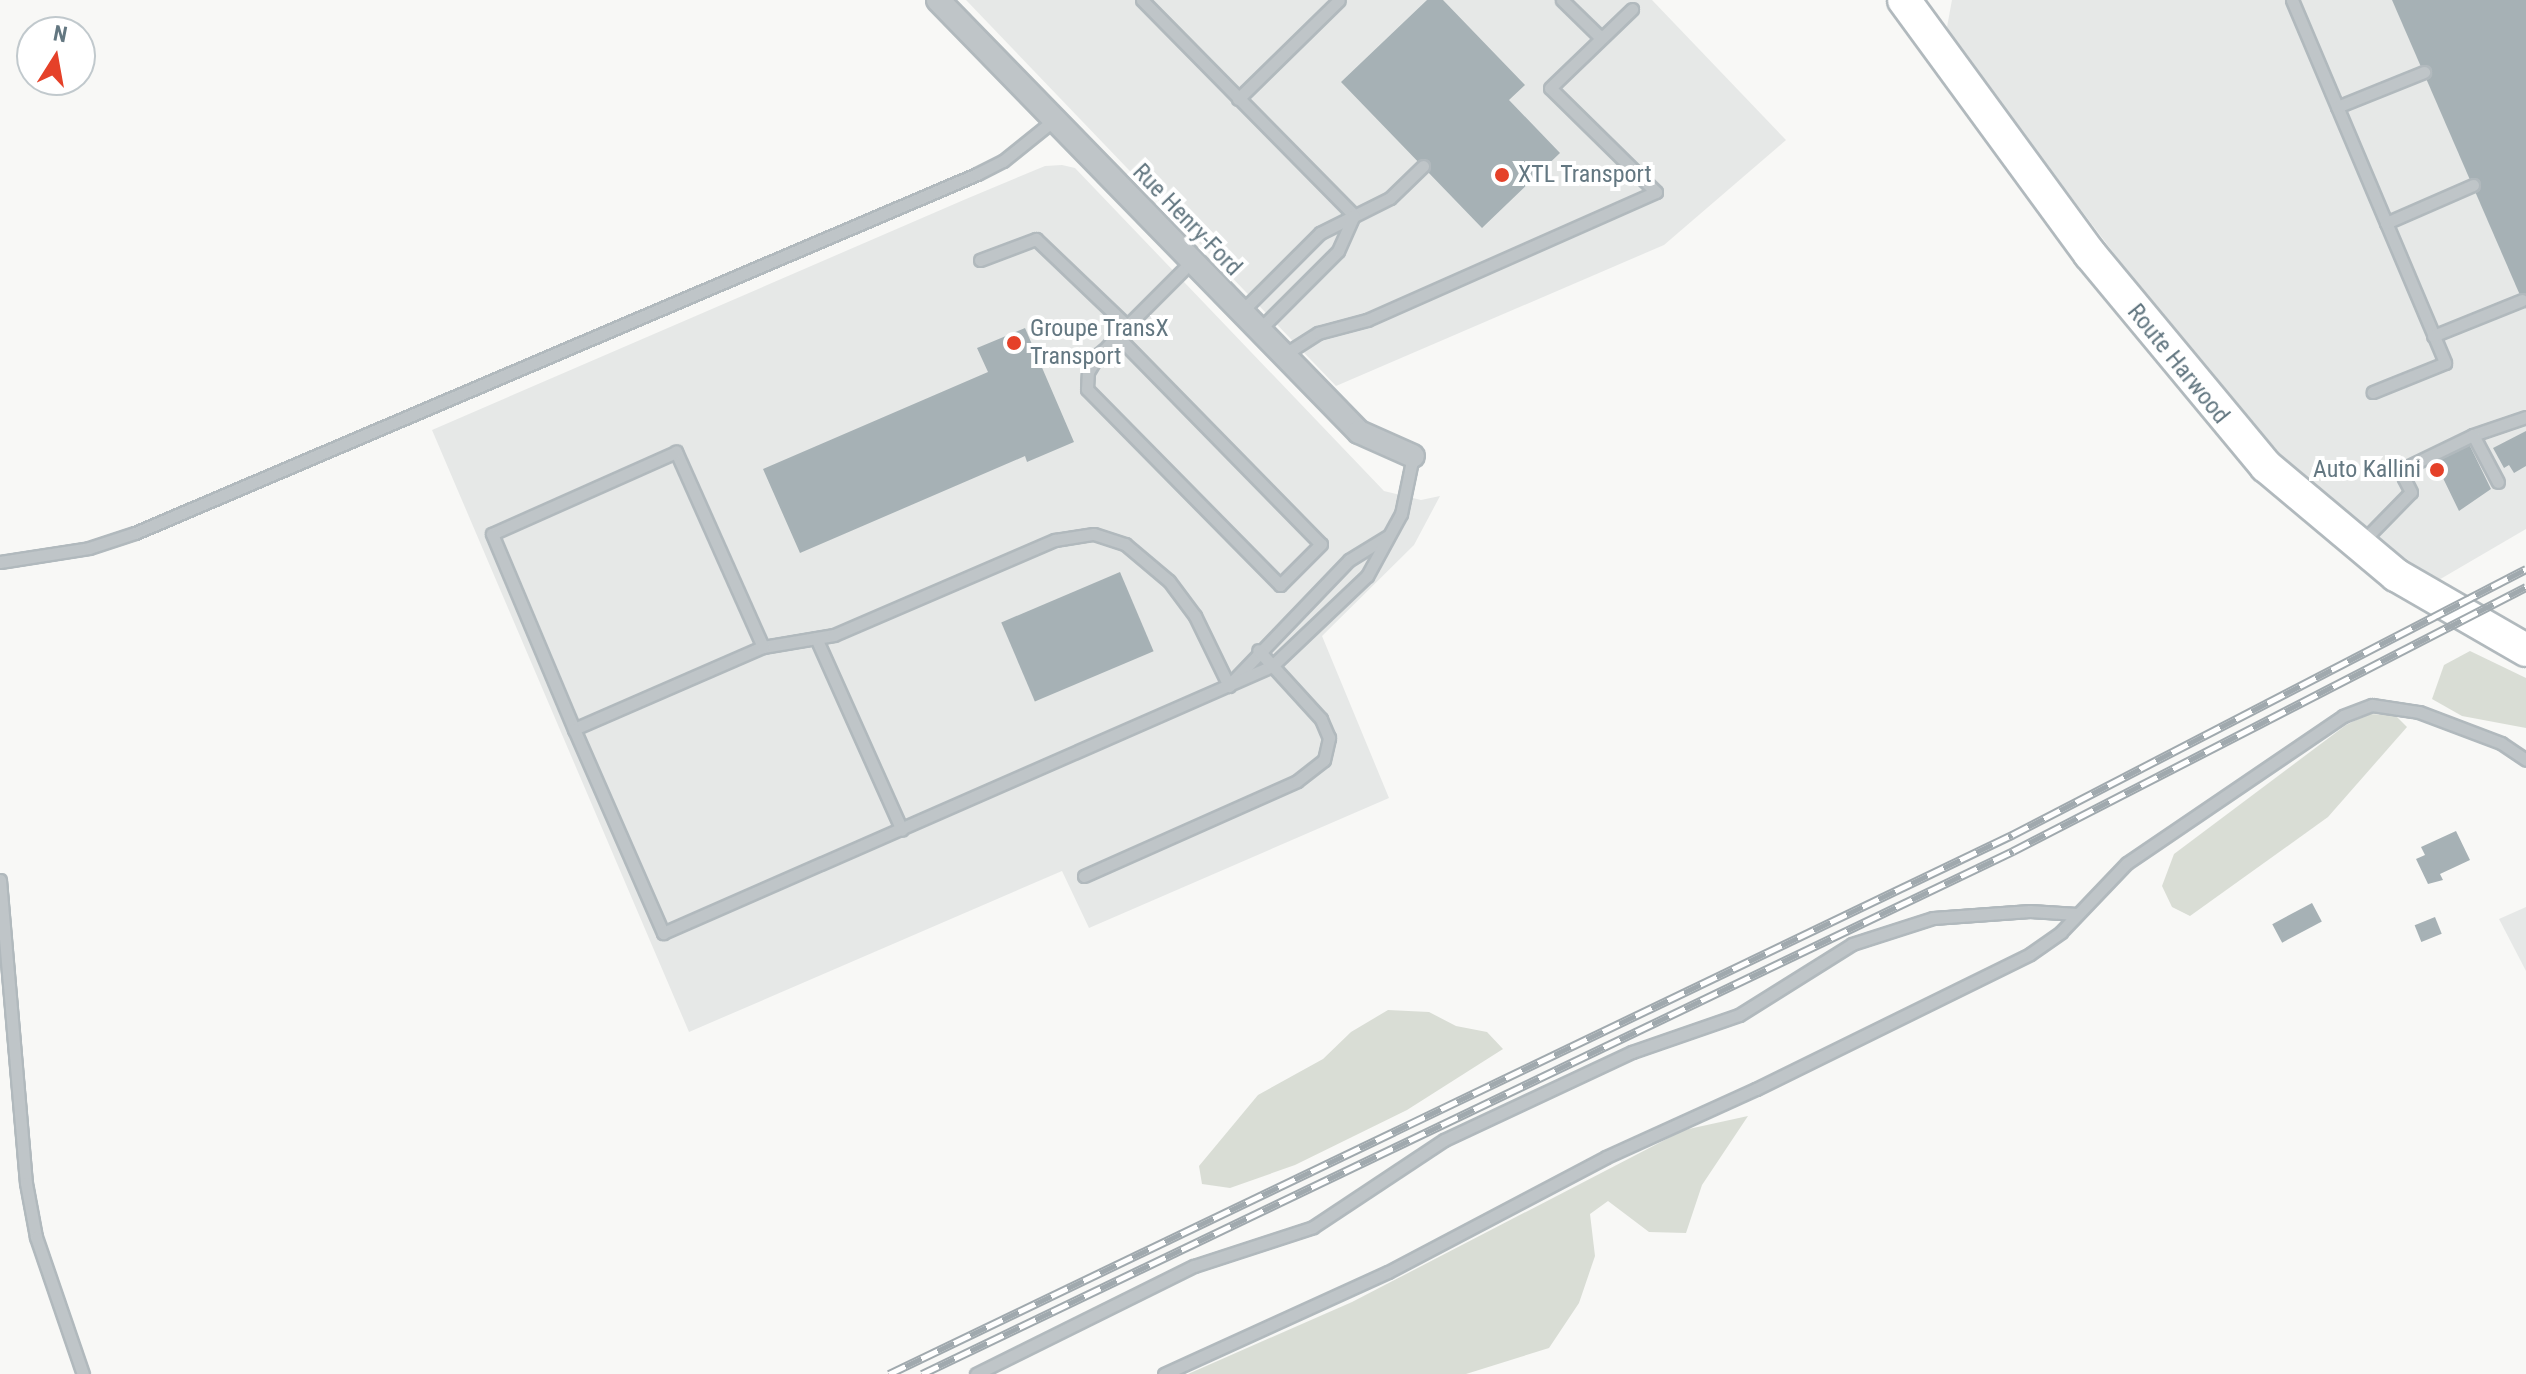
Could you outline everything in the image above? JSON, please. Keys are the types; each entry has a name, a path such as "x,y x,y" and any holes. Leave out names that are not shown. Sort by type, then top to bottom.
{"main road":[{"name":"Route Harwood","path":"1904,0 2188,378 2266,466 2358,547 2425,595 2526,650"}],"street":[{"name":"Rue Henry-Ford","path":"938,0 1281,356 1359,432 1413,456"}],"lane":[{"path":"1142,0 1354,215"},
{"path":"1238,99 1339,0"},
{"path":"1562,0 1601,38"},
{"path":"2292,0 2445,363 2373,392"},
{"path":"1281,356 1318,333 1367,320 1656,192 1550,88 1632,9"},
{"path":"2337,107 2424,72"},
{"path":"0,562 89,548 135,533 977,174 1003,161 1054,120"},
{"path":"1240,313 1320,233 1390,198 1423,166"},
{"path":"2386,223 2473,185"},
{"path":"1258,332 1338,251 1354,215"},
{"path":"980,260 1036,239 1127,326"},
{"path":"1117,336 1321,544 1280,585 1092,396 1088,372 1117,336 1191,262"},
{"path":"2433,336 2522,300"},
{"path":"2358,547 2411,492 2404,478 2407,467 2473,435 2526,417"},
{"path":"2473,435 2498,482"},
{"path":"763,647 676,452 492,534 663,933 1272,666 1367,576 1407,498 1413,456"},
{"path":"574,729 763,647 816,638 1055,540 1094,534 1125,544 1169,581 1195,616 1229,686"},
{"path":"1229,686 1258,650 1349,560 1389,535"},
{"path":"816,638 902,830"},
{"path":"1084,876 1319,767 1328,750 1327,730 1258,650"},
{"path":"1164,1374 1388,1272 1617,1151 1756,1089 2030,954 2147,848 2361,708 2384,705 2419,712 2501,743 2526,760"},
{"path":"0,880 26,1183 36,1237 83,1374"},
{"path":"976,1374 1194,1266 1313,1227 1444,1140 1641,1048 1739,1015 1852,944 1933,918 2030,911 2077,914"}],"shaded area":[{"path":"966,0 1652,0 1786,140 1664,245 1336,386"},
{"path":"1952,0 2526,0 2526,529 2437,581 2350,519 2296,471 2180,341 1952,39 1947,27"},
{"path":"1045,166 1075,168 1384,491 1421,500 1440,496 1414,545 1322,636 1389,798 1089,928 1062,871 689,1032 432,430 966,199"},
{"path":"2470,651 2526,678 2526,728 2462,716 2432,699 2444,665"},
{"path":"2368,714 2395,715 2407,727 2328,817 2190,916 2172,907 2162,886 2174,854 2346,725"},
{"path":"2526,907 2526,971 2499,919"},
{"path":"1388,1010 1429,1012 1456,1026 1487,1032 1503,1049 1407,1110 1295,1165 1230,1188 1202,1184 1199,1166 1258,1095 1323,1059 1351,1032"},
{"path":"1748,1116 1702,1185 1686,1233 1649,1232 1608,1201 1590,1214 1595,1256 1579,1303 1549,1348 1466,1374 1188,1374 1352,1302 1684,1130"}],"building":[{"path":"1427,0 1443,0 1525,85 1509,100 1560,153 1482,228 1341,82"},
{"path":"2392,0 2526,0 2526,309"},
{"path":"1025,328 1074,442 1027,462 1025,456 800,553 763,469 988,372 977,348"},
{"path":"2526,431 2526,466 2514,473 2509,465 2504,468 2493,448"},
{"path":"2469,444 2491,489 2459,511 2442,476 2436,479 2428,464"},
{"path":"1120,572 1154,651 1035,702 1001,622"},
{"path":"2456,831 2470,860 2440,874 2443,880 2428,884 2416,859 2425,855 2421,847"},
{"path":"2312,903 2322,922 2282,943 2272,924"},
{"path":"2435,917 2442,934 2421,942 2415,925"}],"railway":[{"path":"889,1374 2012,835 2526,569"},
{"path":"922,1374 2013,851 2526,587"}],"place":[{"name":"XTL Transport","path":"1502,175"},
{"name":"Groupe TransX Transport","path":"1014,343"},
{"name":"Auto Kallini","path":"2437,470"}]}
